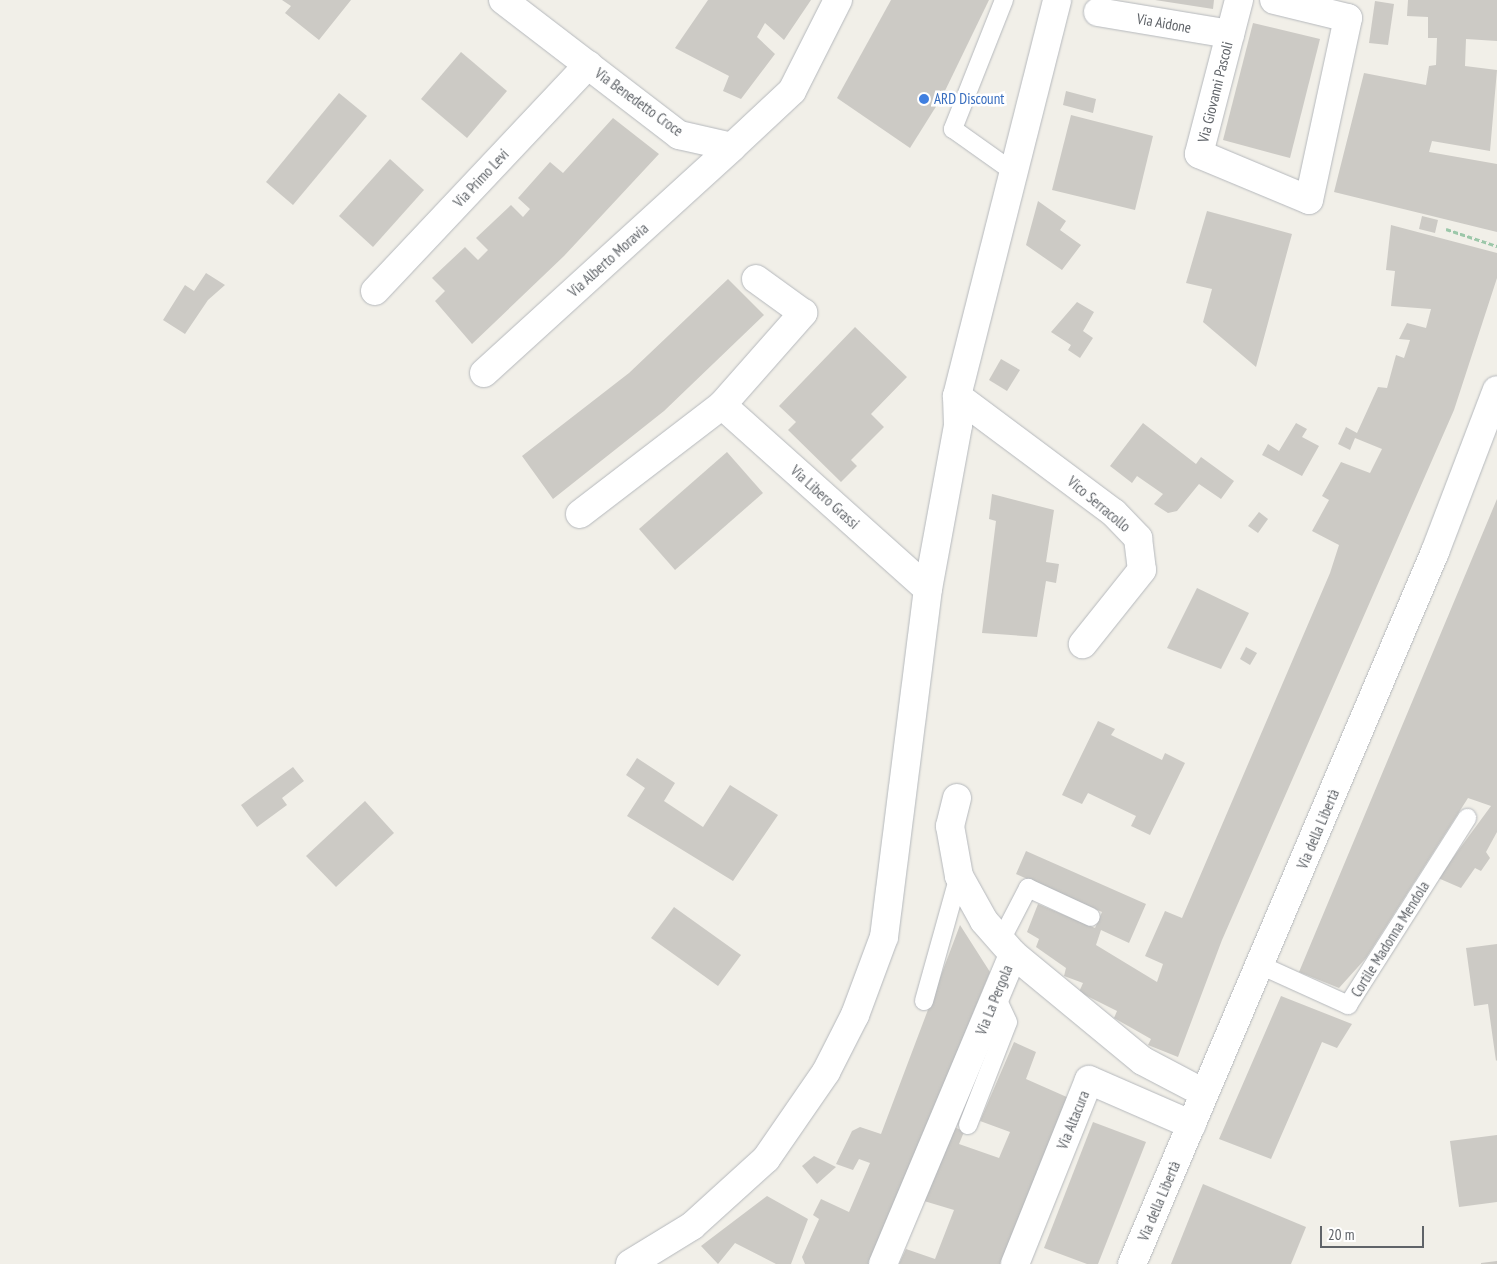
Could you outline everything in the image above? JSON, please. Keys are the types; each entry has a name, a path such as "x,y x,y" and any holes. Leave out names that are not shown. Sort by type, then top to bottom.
{"street":[{"name":"Via Benedetto Croce","path":"503,0 679,134 732,147"},
{"path":"732,147 792,91 838,0"},
{"path":"630,1264 692,1226 766,1159 826,1072 855,1015 884,937 928,589 958,425 957,396 1015,173 1057,0"},
{"name":"Via Giovanni Pascoli","path":"1238,0 1199,154 1310,200 1348,18 1274,0"},
{"name":"Via Aidone","path":"1098,12 1230,34"},
{"name":"Via Primo Levi","path":"374,291 588,65"},
{"name":"Via Alberto Moravia","path":"484,373 732,147"},
{"path":"580,514 722,404 803,312 756,279"},
{"name":"Via della Libertà","path":"1132,1264 1435,552 1497,390"},
{"name":"Vico Serracollo","path":"957,396 1114,513 1138,538 1142,570 1083,644"},
{"name":"Via Libero Grassi","path":"722,404 928,589"},
{"path":"957,798 950,826 959,876 1006,948"},
{"name":"Via La Pergola","path":"883,1264 996,996 1006,948 1143,1062 1204,1093"},
{"name":"Via Altacura","path":"1015,1264 1089,1080 1192,1125"}],"lane":[{"path":"1004,0 953,128 1015,173"},
{"name":"Cortile Madonna Mendola","path":"1260,965 1348,1005 1467,818"},
{"path":"924,1001 959,876"},
{"path":"1006,948 1028,888 1091,917"},
{"path":"968,1125 1008,1022 996,996"}],"path":[{"path":"1446,229 1497,246"}],"building":[{"path":"282,0 351,0 319,40 285,13 291,6"},
{"path":"708,0 811,0 784,40 765,23 757,37 775,54 741,99 723,91 729,76 675,48"},
{"path":"891,0 989,0 942,97 910,148 837,98"},
{"path":"1155,0 1214,0 1213,9"},
{"path":"1408,0 1497,0 1497,41 1466,39 1465,66 1497,70 1490,151 1432,141 1429,152 1497,164 1497,232 1334,192 1364,73 1426,85 1429,66 1436,65 1437,38 1428,38 1428,17 1407,16"},
{"path":"1375,1 1394,4 1388,45 1369,43"},
{"path":"1253,23 1320,39 1290,158 1223,140"},
{"path":"461,52 507,91 467,138 421,99"},
{"path":"1066,91 1096,99 1093,113 1063,105"},
{"path":"339,93 367,116 293,205 266,182"},
{"path":"1071,115 1153,136 1135,210 1052,190"},
{"path":"613,118 659,154 564,256 472,344 435,301 445,291 432,278 465,247 478,260 488,250 476,238 511,205 523,217 530,209 518,198 550,162 563,173"},
{"path":"390,159 424,190 373,247 339,216"},
{"path":"1038,201 1066,221 1060,230 1081,245 1062,270 1026,245"},
{"path":"1207,211 1292,234 1256,367 1203,322 1212,289 1186,283"},
{"path":"1422,216 1438,220 1435,233 1419,229"},
{"path":"1391,225 1497,253 1497,278 1454,410 1222,940 1178,1057 1148,1045 1151,1039 1114,1018 1117,1011 1079,992 1083,983 1064,976 1066,968 1036,947 1039,939 1027,932 1038,904 1095,928 1102,912 1016,874 1026,851 1146,904 1129,943 1101,930 1096,945 1157,982 1163,964 1145,956 1165,911 1182,918 1330,573 1339,545 1312,531 1329,500 1322,496 1341,462 1370,473 1382,449 1355,438 1350,450 1338,444 1346,427 1357,433 1378,387 1387,388 1396,355 1404,358 1410,340 1399,339 1407,323 1426,328 1431,309 1391,306 1395,271 1386,270"},
{"path":"206,273 225,285 208,300 185,334 163,320 185,285 194,291"},
{"path":"728,279 764,315 664,411 553,499 522,456 629,373"},
{"path":"1077,302 1094,312 1083,331 1093,338 1080,358 1068,350 1071,345 1051,332"},
{"path":"855,327 907,377 871,414 884,427 851,460 857,466 841,482 788,430 796,422 779,406"},
{"path":"1001,359 1020,370 1007,391 989,380"},
{"path":"1143,423 1196,464 1201,457 1234,481 1221,499 1199,484 1177,511 1168,513 1154,504 1163,494 1137,476 1132,483 1110,466"},
{"path":"1296,423 1307,429 1302,437 1319,446 1302,476 1262,455 1268,444 1279,451"},
{"path":"727,452 763,493 675,570 639,529"},
{"path":"992,494 1054,510 1046,562 1059,564 1056,583 1046,581 1037,637 982,633 996,521 989,519"},
{"path":"1497,499 1497,832 1486,852 1490,858 1481,871 1475,868 1461,888 1438,878 1491,806 1468,798 1366,958 1339,988 1299,972"},
{"path":"1259,512 1268,519 1258,533 1248,526"},
{"path":"1197,588 1249,613 1221,669 1167,648"},
{"path":"1246,647 1257,653 1250,665 1240,659"},
{"path":"1098,721 1115,729 1111,735 1162,760 1165,753 1185,763 1150,835 1131,826 1136,816 1088,793 1082,804 1062,795"},
{"path":"637,758 675,783 664,801 703,827 730,785 778,815 733,881 627,816 645,788 626,775"},
{"path":"293,767 304,781 282,798 287,805 257,827 241,805"},
{"path":"365,801 394,833 336,887 306,856"},
{"path":"674,907 741,955 718,986 651,938"},
{"path":"960,925 990,972 870,1264 805,1264 802,1257 819,1219 813,1215 821,1199 849,1212 870,1163 859,1159 853,1170 836,1164 852,1131 860,1127 881,1134"},
{"path":"1497,944 1496,1061 1488,1004 1474,1006 1466,948"},
{"path":"1281,996 1352,1024 1337,1048 1322,1042 1271,1159 1219,1139"},
{"path":"1014,1042 1036,1052 1026,1079 1069,1098 1000,1264 899,1264 906,1249 935,1259 954,1210 924,1201 955,1127 964,1132 959,1144 999,1158 1010,1132 980,1121"},
{"path":"1093,1122 1146,1142 1098,1264 1087,1264 1044,1248"},
{"path":"1497,1135 1497,1202 1459,1207 1450,1141"},
{"path":"814,1156 836,1167 817,1184 802,1166"},
{"path":"1203,1184 1306,1227 1291,1264 1171,1264"},
{"path":"767,1196 808,1219 791,1264 776,1264 735,1243 718,1264 701,1246"},
{"path":"1497,1261 1497,1264 1481,1264 1481,1263"}],"place":[{"name":"ARD Discount","path":"924,99"}]}
